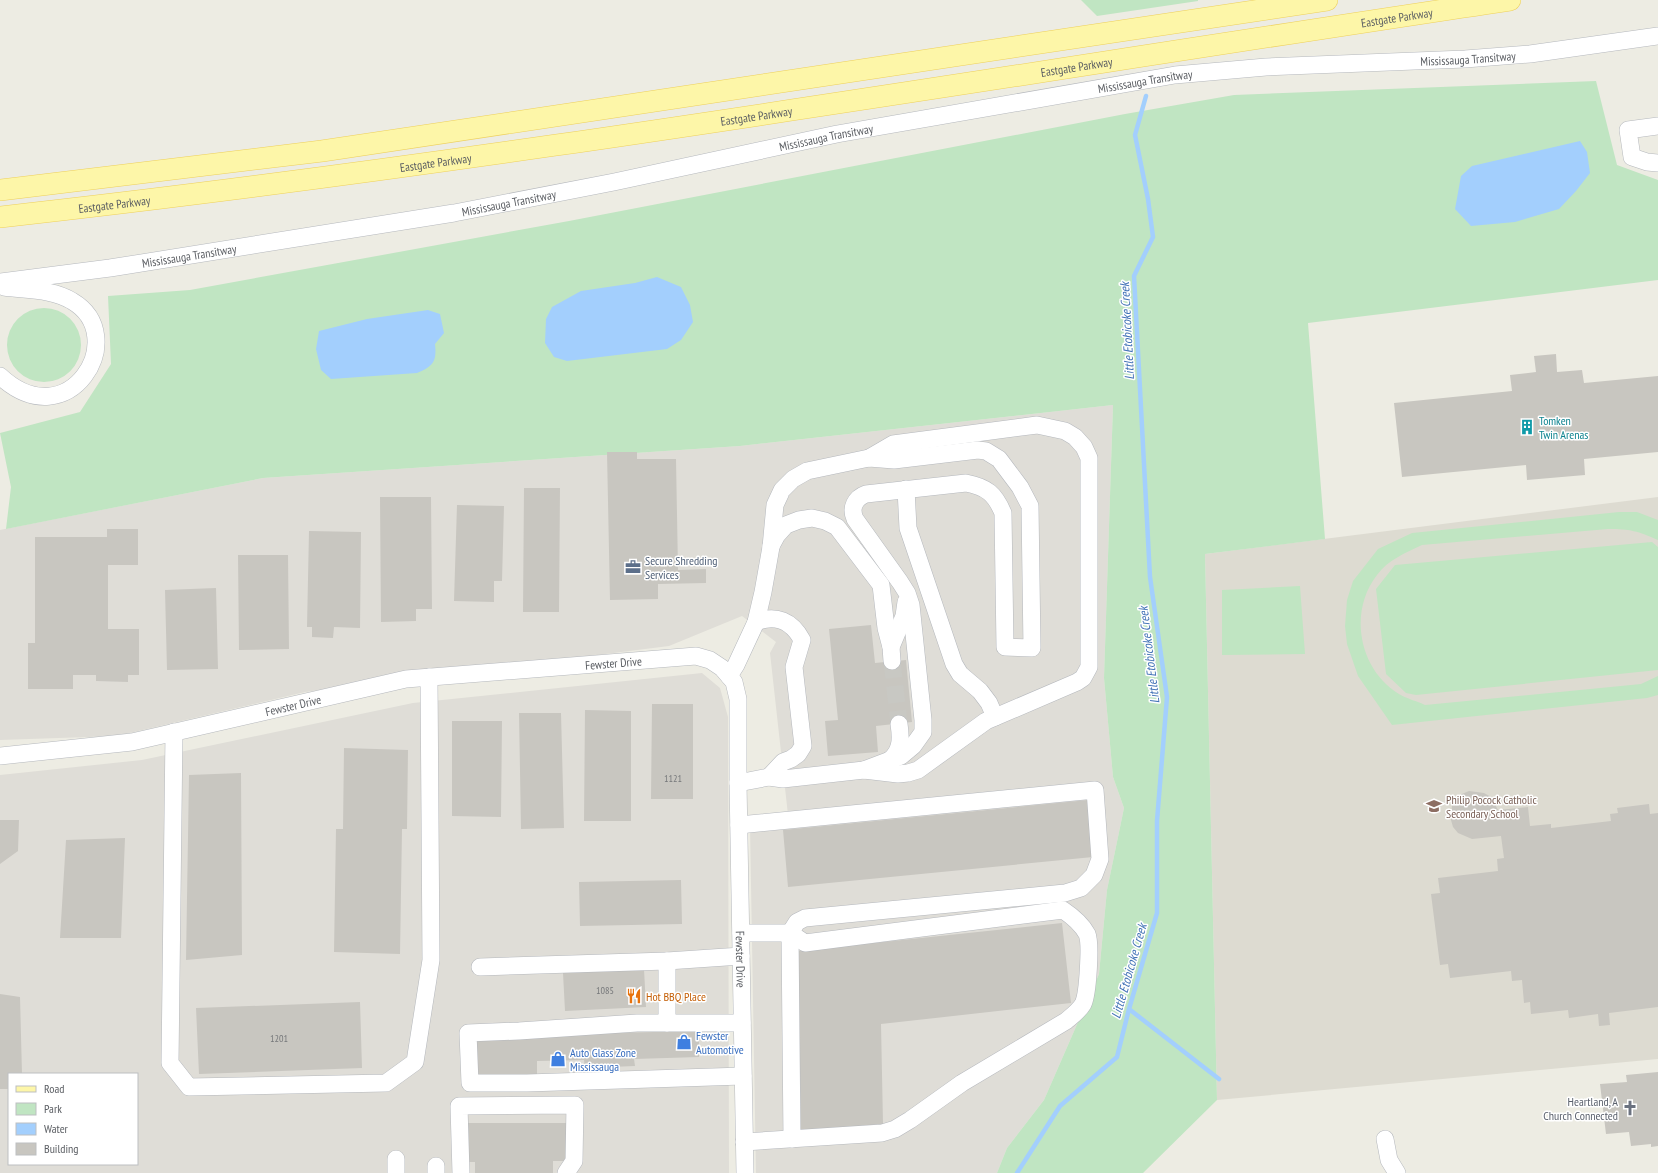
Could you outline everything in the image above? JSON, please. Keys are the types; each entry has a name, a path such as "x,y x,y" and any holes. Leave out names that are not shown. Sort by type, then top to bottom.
{"main road":[{"path":"0,190 110,178 329,150 1327,0"},
{"name":"Eastgate Parkway","path":"0,217 152,200 375,172 1510,0"}],"street":[{"name":"Mississauga Transitway","path":"0,282 110,268 454,213 614,182 837,134 1175,75 1266,67 1465,59 1530,54 1658,36"},
{"path":"1658,126 1628,130 1632,157 1647,162 1658,163"},
{"path":"0,286 57,294 72,301 84,310 96,334 96,347 93,359 81,380 70,389 58,395 37,397 20,390 6,382 0,376"},
{"path":"864,770 898,774 918,770 986,721 1077,682 1083,678 1090,667 1089,458 1084,446 1076,437 1065,431 1037,426 893,444 869,458"},
{"path":"729,676 736,665 756,622 771,547 775,505 782,490 793,479 807,471 869,458 894,460 978,450 993,454 999,459 1020,487 1030,506 1032,648 1005,647 1003,514 998,502 990,492 979,485 966,483 866,494 857,499 853,509 855,520 907,593 911,605 923,732 913,746 901,756 864,770 783,779 769,777 738,783"},
{"path":"906,489 908,528 954,664 964,678 980,691 989,703 995,717"},
{"path":"771,547 777,535 786,526 798,520 812,518 819,519 837,527 880,585 886,628 892,654 904,616 907,593"},
{"path":"756,622 764,618 783,620 798,632 802,640 794,667 803,746 798,754 783,762 769,777"},
{"name":"Fewster Drive","path":"0,756 132,742 406,679 696,656 710,660 722,668 734,682 738,699 738,783 745,1173"},
{"path":"174,732 170,1063 190,1087 386,1083 415,1062 431,960 429,677"},
{"path":"887,762 894,757 901,741 899,724"},
{"path":"739,825 1095,790 1100,859 1094,875 1081,888 1065,893 805,918 797,922 790,933 792,1139"},
{"path":"741,933 790,933 805,943 1063,910 1080,924 1087,935 1089,948 1087,991 1083,1003 1066,1022 962,1083 896,1129 882,1133 744,1142"},
{"path":"480,967 667,961 741,956"},
{"path":"667,961 667,1023"},
{"path":"742,1023 637,1023 468,1033 470,1083 527,1083 743,1076"},
{"path":"461,1173 459,1106 575,1105 574,1161 566,1173"},
{"path":"1385,1139 1389,1160 1397,1173"}],"shaded area":[{"path":"1113,405 1104,678 1113,777 1124,808 1107,890 1099,974 1044,1100 1007,1148 997,1173 756,1173 750,826 788,815 770,653 776,642 742,616 669,646 305,692 117,736 0,740 0,530 263,478 740,446"},
{"name":"Philip Pocock Catholic Secondary School","path":"1658,497 1658,1059 1217,1100 1205,554"},
{"path":"702,673 720,688 728,717 729,1173 0,1173 0,775 142,760 413,703"}],"green space":[{"path":"1081,0 1198,0 1198,1 1097,16"},
{"path":"1596,81 1617,165 1658,180 1658,280 1308,323 1325,539 1205,554 1217,1100 1143,1173 997,1173 1007,1148 1044,1100 1099,974 1107,890 1124,808 1113,777 1104,678 1113,405 740,446 263,478 6,529 11,487 0,433 80,412 111,364 108,296 190,290 569,221 1125,114 1234,95"},
{"path":"44,308 65,314 75,324 81,345 75,366 65,376 44,382 23,376 13,366 7,345 13,324 23,314"},
{"path":"1619,512 1637,512 1658,520 1658,540 1634,531 1608,529 1422,545 1409,551 1386,565 1377,575 1368,590 1363,606 1361,623 1362,639 1367,656 1385,684 1402,696 1425,705 1641,684 1658,676 1658,695 1647,698 1392,725 1358,676 1347,644 1345,626 1347,600 1353,581 1378,549 1412,533"},
{"path":"1652,542 1658,547 1658,670 1416,695 1406,693 1386,674 1376,589 1395,565"},
{"path":"1300,586 1305,654 1222,655 1222,590"}],"water":[{"path":"1580,141 1587,152 1590,173 1559,209 1515,222 1471,226 1455,209 1461,176 1472,166"},
{"path":"657,277 681,287 690,305 693,322 681,340 667,349 567,361 554,357 545,343 546,319 552,307 581,291 635,283"},
{"path":"428,310 440,314 444,333 435,344 433,363 427,368 417,373 331,379 321,370 316,349 319,331 367,319"}],"building":[{"name":"Tomken Twin Arenas","path":"1556,354 1557,372 1582,370 1584,383 1658,376 1658,452 1584,459 1585,475 1527,480 1526,465 1402,477 1394,403 1512,391 1510,375 1536,372 1534,356"},
{"path":"607,452 637,452 637,459 676,459 678,570 706,569 706,583 658,584 658,599 610,600"},
{"path":"524,488 560,488 559,612 523,612"},
{"path":"380,497 431,497 432,609 416,609 416,621 381,622"},
{"path":"457,505 504,506 502,581 494,581 494,602 454,601"},
{"path":"107,529 138,529 138,565 108,565 108,629 139,629 139,675 128,675 128,682 96,681 96,675 73,675 73,689 28,689 28,643 35,643 35,537 107,537"},
{"path":"309,531 361,532 360,628 334,627 333,638 312,637 312,627 307,627"},
{"path":"238,555 288,555 289,649 239,650"},
{"path":"216,588 218,669 167,670 165,590"},
{"path":"871,625 875,663 906,660 912,722 876,726 878,752 828,756 825,721 838,720 829,629"},
{"path":"652,704 693,704 693,799 651,799"},
{"path":"585,710 631,711 631,821 584,821"},
{"path":"519,713 561,713 564,828 521,829"},
{"path":"452,721 502,721 501,817 452,816"},
{"path":"344,748 408,750 407,829 402,829 400,954 334,952 336,829 343,829"},
{"path":"241,773 242,955 186,960 189,775"},
{"path":"1469,791 1484,793 1491,797 1498,810 1528,807 1530,826 1551,824 1551,828 1611,821 1610,814 1618,813 1617,808 1649,804 1650,814 1658,813 1658,1007 1609,1013 1610,1025 1599,1026 1598,1014 1569,1018 1568,1010 1531,1014 1530,1002 1524,1003 1522,980 1512,981 1511,971 1450,978 1448,964 1440,965 1431,894 1440,893 1438,878 1498,871 1497,859 1504,858 1501,836 1472,839 1458,833 1453,827 1451,820 1452,805 1462,794"},
{"path":"1088,800 1093,857 788,887 783,830"},
{"path":"0,820 19,820 18,851 0,864"},
{"path":"125,838 121,938 60,938 66,840"},
{"path":"681,880 682,924 580,926 579,882"},
{"path":"1062,923 1071,1003 881,1024 883,1124 801,1131 798,951"},
{"path":"644,969 646,1007 565,1011 563,973"},
{"path":"0,994 20,997 22,1073 8,1073 8,1089 0,1089"},
{"path":"360,1002 362,1068 199,1074 196,1008"},
{"path":"699,1031 699,1057 634,1059 635,1066 585,1068 584,1060 537,1061 537,1077 473,1078 472,1036"},
{"name":"Heartland, A Church Connected","path":"1658,1072 1658,1146 1651,1147 1651,1144 1631,1146 1629,1132 1606,1134 1600,1084 1627,1082 1626,1075"},
{"path":"468,1123 567,1123 568,1161 553,1161 553,1173 475,1173 475,1162 469,1162"}],"waterway":[{"name":"Little Etobicoke Creek","path":"1017,1173 1060,1106 1117,1057 1129,1009 1157,913 1157,821 1167,697 1150,577 1134,276 1153,237 1148,199 1135,135 1146,96"},
{"path":"1129,1009 1219,1079"}],"tunnel":[{"path":"892,661 899,724"}],"place":[{"name":"Tomken Twin Arenas","path":"1527,427"},
{"name":"Secure Shredding Services","path":"633,567"},
{"name":"Philip Pocock Catholic Secondary School","path":"1434,806"},
{"name":"Hot BBQ Place","path":"634,996"},
{"name":"Fewster Automotive","path":"684,1042"},
{"name":"Auto Glass Zone Mississauga","path":"558,1059"},
{"name":"Heartland, A Church Connected","path":"1630,1108"}]}
